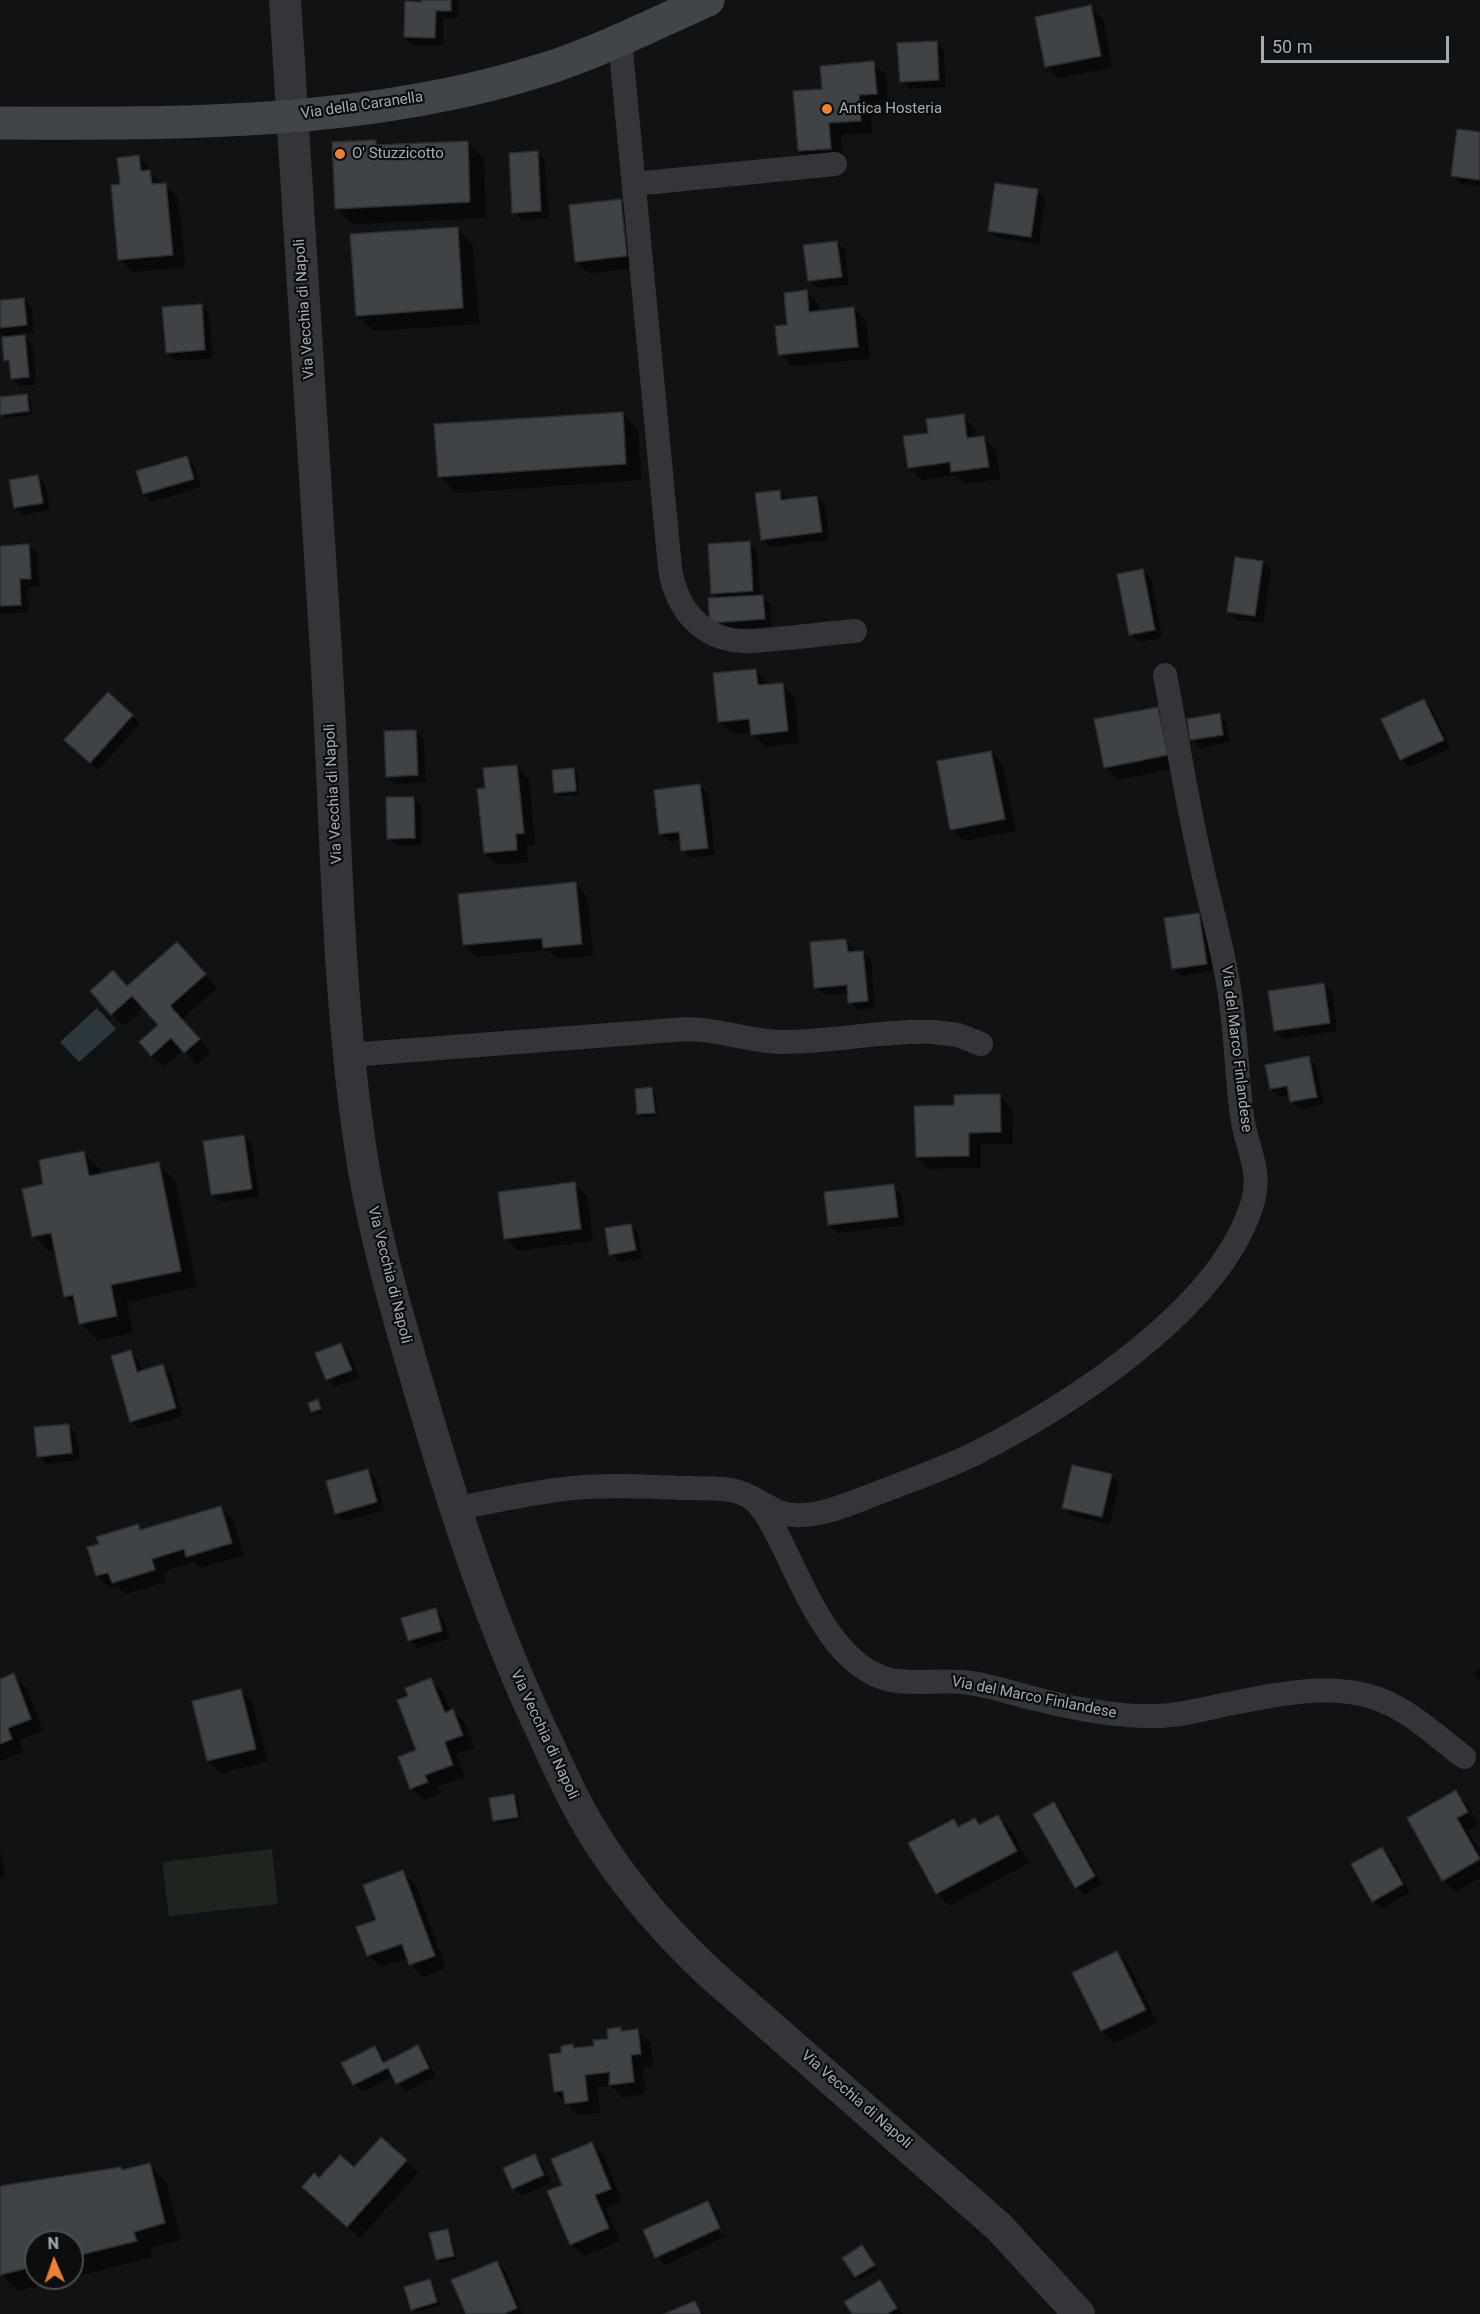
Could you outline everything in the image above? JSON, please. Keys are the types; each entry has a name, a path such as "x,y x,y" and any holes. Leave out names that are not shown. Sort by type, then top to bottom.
{"main road":[{"name":"Via della Caranella","path":"0,123 222,121 293,116 373,106 487,85 545,69 620,40 708,0"}],"street":[{"name":"Via Vecchia di Napoli","path":"285,0 350,1055 361,1150 375,1220 408,1350 455,1509 492,1617 514,1673 583,1817 614,1864 688,1952 999,2227 1079,2314"},
{"path":"620,40 670,568 680,604 688,615 704,629 730,640 753,641 855,631"},
{"path":"634,183 835,164"},
{"name":"Via del Marco Finlandese","path":"455,1509 535,1493 591,1487 636,1486 725,1490 751,1497 790,1515 816,1514 932,1472 1004,1438 1092,1382 1159,1330 1206,1284 1220,1267 1241,1230 1255,1193 1256,1173 1242,1116 1228,978 1200,858 1165,675"},
{"path":"350,1055 687,1029 714,1030 753,1039 783,1042 934,1032 958,1035 981,1044"},
{"name":"Via del Marco Finlandese","path":"751,1497 769,1521 808,1597 830,1632 849,1656 874,1675 901,1681 968,1683 1085,1710 1139,1716 1178,1714 1301,1692 1354,1694 1382,1700 1402,1710 1464,1757"}],"shaded area":[{"path":"97,1008 116,1029 79,1062 60,1042"},
{"path":"272,1849 278,1904 169,1916 162,1862"}],"building":[{"path":"421,0 451,0 451,11 436,11 435,38 404,37 405,1 421,2"},
{"path":"1091,5 1101,56 1045,67 1035,17"},
{"path":"937,41 939,80 900,82 897,43"},
{"path":"874,61 877,94 859,95 861,121 829,123 831,149 798,151 793,91 822,89 820,66"},
{"path":"1457,129 1480,132 1480,180 1451,176"},
{"path":"376,140 376,145 468,141 470,202 335,209 332,142"},
{"path":"538,151 541,211 512,213 509,153"},
{"path":"139,155 141,171 150,170 152,184 166,183 173,255 118,260 111,185 120,184 117,158"},
{"path":"995,183 1038,189 1031,237 988,231"},
{"path":"621,199 627,256 575,262 569,205"},
{"path":"458,227 463,308 356,316 350,234"},
{"path":"837,241 842,277 808,281 803,245"},
{"path":"807,290 809,312 854,307 858,347 778,355 775,326 787,325 784,293"},
{"path":"24,298 27,325 0,328 0,300"},
{"path":"202,304 205,350 166,353 162,307"},
{"path":"25,335 29,377 11,379 9,360 4,361 2,337"},
{"path":"27,394 29,411 0,415 0,397"},
{"path":"623,412 626,464 438,477 434,424"},
{"path":"964,414 967,438 984,436 989,467 951,472 950,462 908,468 903,436 928,433 926,419"},
{"path":"187,456 194,479 143,494 136,471"},
{"path":"38,475 43,503 14,508 9,480"},
{"path":"780,490 781,500 817,496 822,532 761,540 755,493"},
{"path":"750,541 753,591 711,594 708,544"},
{"path":"29,544 31,579 20,579 21,605 0,606 0,546"},
{"path":"1235,557 1263,561 1255,616 1227,612"},
{"path":"1143,569 1155,630 1129,635 1117,574"},
{"path":"763,595 765,619 710,623 708,598"},
{"path":"756,669 758,685 783,683 788,731 751,735 749,719 718,722 713,673"},
{"path":"108,692 133,715 90,763 64,740"},
{"path":"1424,699 1444,740 1400,760 1381,719"},
{"path":"1158,707 1168,755 1104,768 1094,719"},
{"path":"1220,713 1223,735 1190,740 1187,719"},
{"path":"416,730 418,775 386,777 384,731"},
{"path":"991,751 1005,819 950,830 937,761"},
{"path":"517,765 524,833 516,834 517,850 484,853 477,789 485,788 483,768"},
{"path":"574,768 576,791 554,793 552,770"},
{"path":"700,784 708,848 681,851 679,832 659,834 654,790"},
{"path":"386,797 414,797 415,838 387,839"},
{"path":"576,882 582,944 543,948 542,938 463,945 458,894"},
{"path":"1199,913 1207,964 1172,969 1164,918"},
{"path":"846,939 848,952 863,951 868,1001 848,1003 847,985 814,988 810,942"},
{"path":"177,942 206,974 170,1006 200,1039 184,1053 171,1038 151,1056 139,1042 158,1025 132,996 111,1015 90,991 113,970 127,986"},
{"path":"1324,983 1330,1023 1274,1031 1268,991"},
{"path":"1309,1056 1317,1097 1290,1102 1287,1086 1270,1089 1265,1065"},
{"path":"652,1087 655,1113 637,1114 635,1089"},
{"path":"1000,1094 1001,1132 969,1133 969,1156 916,1157 914,1106 954,1105 954,1095"},
{"path":"244,1135 252,1189 211,1195 203,1141"},
{"path":"84,1151 89,1176 159,1162 181,1271 111,1285 117,1316 79,1324 73,1295 64,1297 51,1233 32,1237 22,1189 43,1184 39,1160"},
{"path":"575,1182 581,1229 504,1239 498,1192"},
{"path":"894,1184 898,1217 828,1225 824,1192"},
{"path":"631,1224 636,1250 609,1255 605,1228"},
{"path":"341,1343 352,1370 326,1380 315,1353"},
{"path":"131,1350 137,1372 163,1364 176,1408 130,1422 111,1356"},
{"path":"318,1399 321,1409 311,1412 308,1403"},
{"path":"69,1424 72,1453 37,1457 34,1427"},
{"path":"1072,1465 1112,1474 1102,1517 1062,1508"},
{"path":"368,1469 377,1502 335,1514 326,1481"},
{"path":"221,1506 232,1543 186,1557 184,1549 152,1559 155,1570 112,1583 108,1573 96,1576 87,1547 99,1544 96,1537 138,1524 140,1530"},
{"path":"436,1608 442,1631 408,1641 401,1618"},
{"path":"14,1673 31,1719 8,1728 12,1739 0,1744 0,1679"},
{"path":"431,1678 445,1713 453,1709 463,1735 445,1742 453,1765 425,1775 428,1782 410,1789 398,1757 416,1750 397,1700 408,1696 405,1688"},
{"path":"241,1689 256,1749 207,1761 192,1701"},
{"path":"1456,1790 1468,1812 1457,1818 1480,1859 1442,1881 1407,1818"},
{"path":"514,1794 518,1817 493,1821 489,1798"},
{"path":"1054,1802 1095,1876 1075,1888 1033,1814"},
{"path":"998,1815 1017,1851 936,1894 908,1843 954,1819 958,1827 975,1818 979,1825"},
{"path":"1382,1847 1403,1884 1372,1902 1351,1864"},
{"path":"403,1870 435,1956 409,1965 402,1944 367,1956 356,1927 376,1920 363,1885"},
{"path":"1117,1951 1146,2010 1101,2031 1072,1973"},
{"path":"621,2027 621,2031 638,2029 641,2054 631,2055 634,2082 609,2085 610,2072 585,2075 588,2101 565,2104 563,2091 554,2092 549,2054 561,2053 561,2046 573,2044 574,2048 594,2046 593,2040 608,2039 607,2029"},
{"path":"418,2045 429,2068 396,2084 388,2068 353,2085 341,2063 375,2046 383,2063"},
{"path":"381,2137 407,2160 347,2227 302,2187 314,2173 319,2178 340,2155 354,2167"},
{"path":"592,2142 611,2189 595,2195 609,2228 570,2245 547,2191 562,2185 551,2159"},
{"path":"535,2154 544,2175 512,2189 503,2168"},
{"path":"150,2163 165,2223 134,2232 137,2241 84,2254 84,2230 24,2230 24,2269 0,2275 0,2186 121,2167 122,2170"},
{"path":"708,2201 720,2228 655,2258 643,2230"},
{"path":"448,2229 454,2256 436,2260 429,2233"},
{"path":"862,2245 875,2265 855,2277 842,2258"},
{"path":"497,2261 517,2308 504,2314 466,2314 451,2280"},
{"path":"430,2279 437,2302 411,2310 404,2287"},
{"path":"880,2280 897,2308 887,2314 852,2314 844,2302"},
{"path":"695,2301 701,2314 664,2314"}],"place":[{"name":"Antica Hosteria","path":"827,109"},
{"name":"O' Stuzzicotto","path":"340,154"}]}
